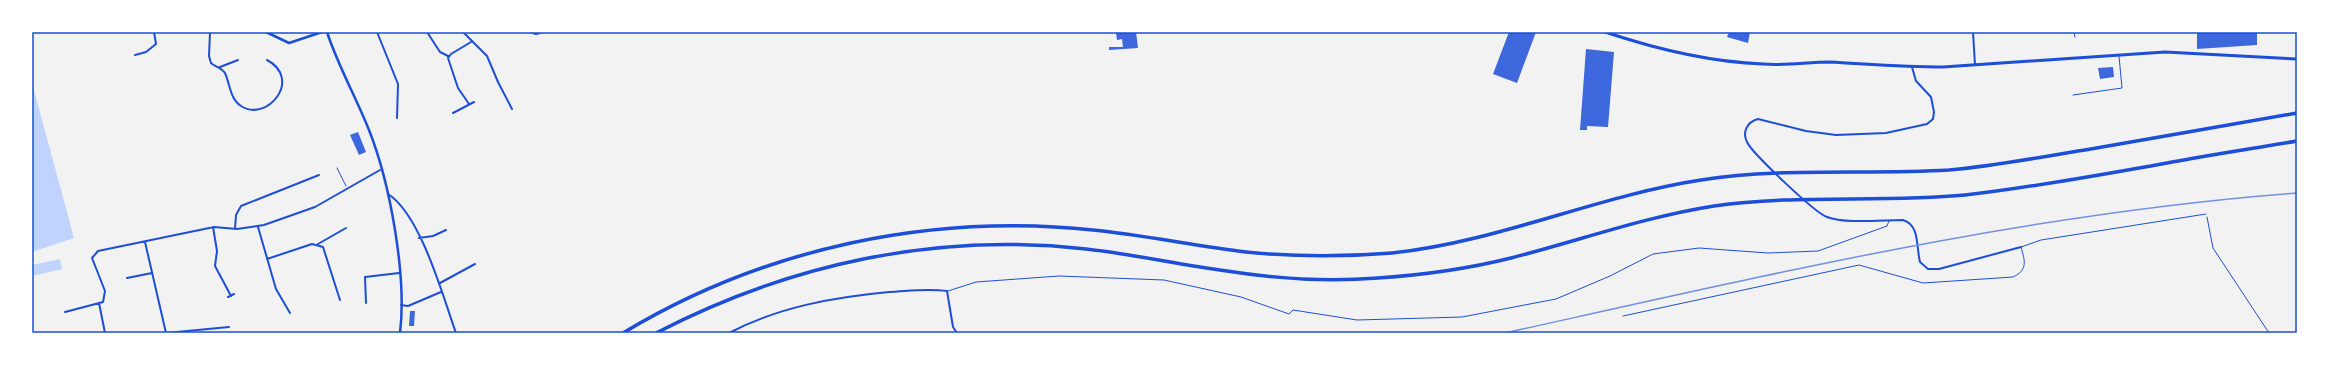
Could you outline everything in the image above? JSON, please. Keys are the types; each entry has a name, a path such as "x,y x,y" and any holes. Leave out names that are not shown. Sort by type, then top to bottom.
{"highway":[{"path":"624,333 692,296 761,268 859,241 925,230 989,226 1044,226 1114,232 1214,248 1282,255 1327,256 1392,253 1481,238 1644,193 1702,180 1770,173 1954,169 2042,157 2297,113"},
{"path":"656,333 716,304 778,280 859,259 927,249 994,244 1046,246 1089,249 1225,271 1294,279 1343,280 1402,276 1484,264 1637,222 1707,207 1777,200 1962,195 2095,176 2297,141"}],"main road":[{"path":"1605,32 1663,49 1738,63 1768,65 1830,62 1912,67 1975,65 2118,54 2165,52 2297,59"}],"street":[{"path":"135,55 146,52 156,44 154,32"},
{"path":"210,32 210,63 220,67 238,104 245,108 257,109 275,101 281,93 283,82 281,74 275,64 267,60"},
{"path":"266,32 288,43 322,32"},
{"path":"327,32 369,130 388,194 399,273 401,305 400,333"},
{"path":"377,32 398,84 397,118"},
{"path":"427,32 440,52 448,56"},
{"path":"463,32 471,42 482,50 491,63 498,82 512,109"},
{"path":"530,32 536,34 543,32"},
{"path":"1973,32 1975,65"},
{"path":"448,56 471,42"},
{"path":"448,56 449,66 458,88 469,104"},
{"path":"220,67 238,60"},
{"path":"1912,67 1914,77 1931,97 1934,112 1933,119 1928,124 1886,133 1836,135 1806,131 1758,118 1752,120 1745,130 1746,142 1818,212 1839,220 1903,220 1909,222 1915,227 1919,256 1923,266 1933,270 2021,247"},
{"path":"453,112 474,102"},
{"path":"65,312 103,302 105,296 93,265 92,258 96,253 213,227 235,229 258,227 315,207 380,170"},
{"path":"235,229 236,215 241,206 319,176"},
{"path":"388,194 396,200 410,217 440,283 441,292 456,333"},
{"path":"213,227 217,251 215,266 231,296"},
{"path":"258,227 276,289 290,313"},
{"path":"267,259 312,244 318,244 346,228"},
{"path":"419,238 433,236 446,230"},
{"path":"145,242 166,333 229,327"},
{"path":"318,244 322,247 340,300"},
{"path":"440,283 449,276 475,264"},
{"path":"127,278 152,273"},
{"path":"366,303 365,277 399,273"},
{"path":"729,333 773,315 822,301 865,294 915,290 948,291 953,327 957,333"},
{"path":"401,305 408,306 441,292"},
{"path":"228,297 234,294"},
{"path":"99,303 105,333"}],"lane":[{"path":"2074,32 2075,37"},
{"path":"2072,95 2122,88 2118,54"},
{"path":"1623,316 1859,264 1923,283 2013,277 2023,272 2025,267 2021,247 2041,240 2206,214"},
{"path":"948,291 976,282 1052,276 1164,280 1241,297 1289,314 1293,310 1357,320 1462,317 1556,299 1610,276 1653,254 1699,248 1768,253 1818,251 1887,226 1889,220"}],"path":[{"path":"337,168 348,189"},
{"path":"2206,214 2213,248 2269,333"}],"water":[{"path":"32,83 74,238 32,252"},
{"path":"60,259 62,269 32,276 32,265"}],"building":[{"path":"1136,32 1138,48 1109,50 1109,47 1123,47 1122,39 1117,40 1116,33"},
{"path":"1509,32 1536,32 1517,83 1493,74"},
{"path":"1729,32 1750,32 1748,43 1727,37"},
{"path":"2197,32 2257,32 2257,45 2197,49"},
{"path":"1586,49 1614,52 1608,127 1587,126 1587,130 1580,130"},
{"path":"2113,67 2114,77 2100,79 2098,68"},
{"path":"358,132 366,152 359,155 350,135"},
{"path":"410,311 415,311 414,326 409,326"}],"railway":[{"path":"1505,333 1800,268 1997,231 2097,215 2196,202 2297,193"}]}
